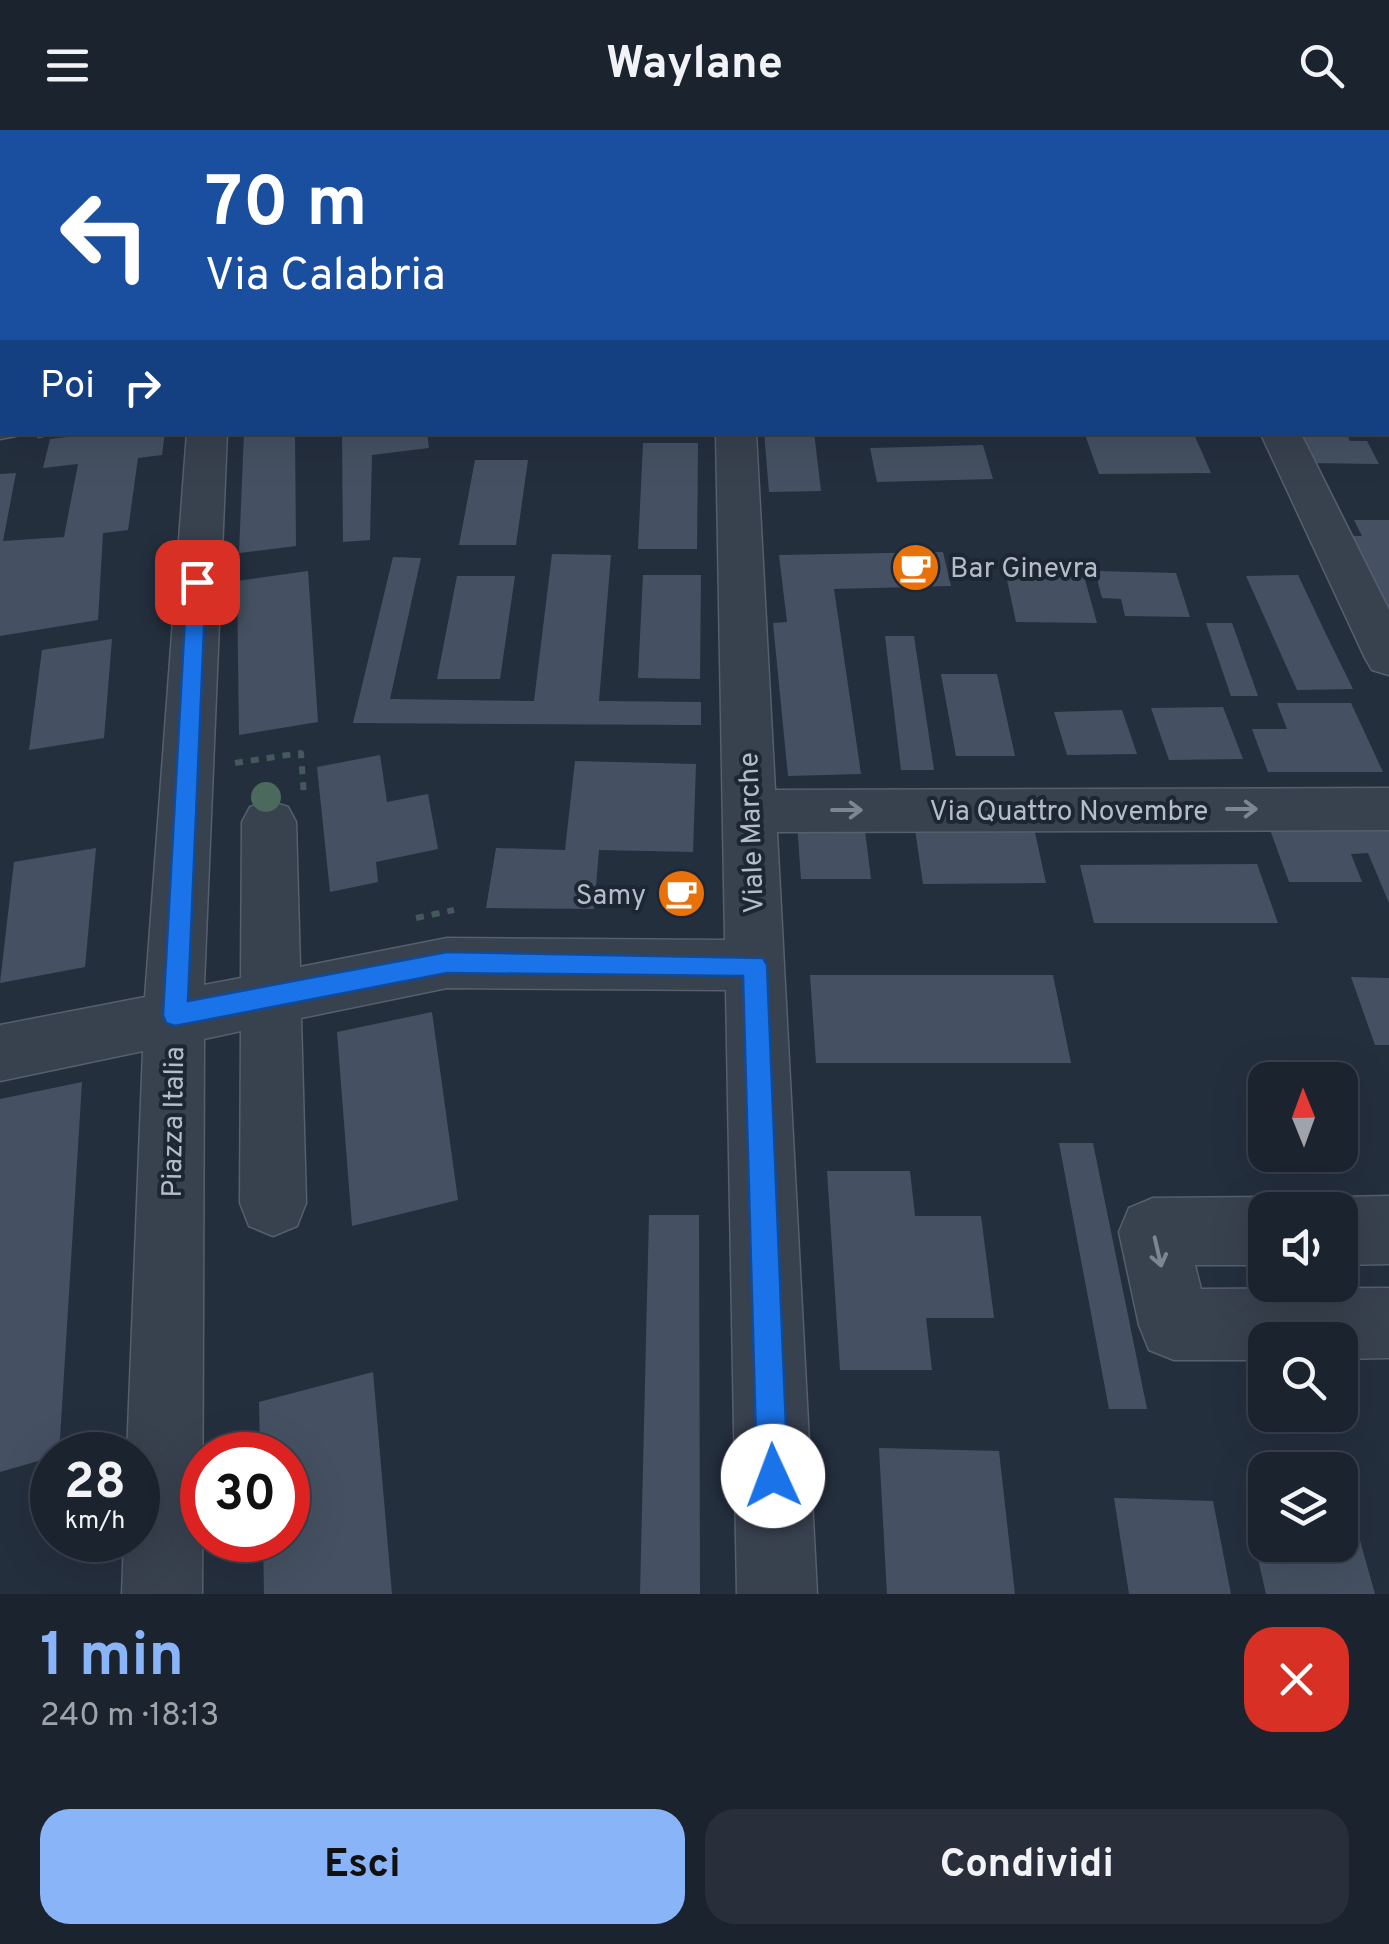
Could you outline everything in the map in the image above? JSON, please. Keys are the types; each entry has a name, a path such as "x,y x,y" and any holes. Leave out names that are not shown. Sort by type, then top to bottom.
{"street":[{"name":"Piazza Italia","path":"162,1594 175,1015 186,732 207,435"},
{"name":"Viale Marche","path":"736,435 777,1594"},
{"path":"1281,435 1389,658"},
{"name":"Via Quattro Novembre","path":"749,811 1389,809"},
{"path":"273,1203 270,998 287,815"},
{"path":"0,1053 447,963 755,965"},
{"path":"1358,1231 1389,1230"},
{"path":"1248,1232 1153,1232 1174,1325 1389,1323"}],"path":[{"path":"235,763 301,753 287,815"},
{"path":"399,921 454,910"}],"building":[{"path":"165,435 162,455 138,458 128,530 103,533 98,620 0,636 0,474 16,473 3,541 64,537 78,464 43,468 50,439"},
{"path":"244,435 295,435 296,546 239,553"},
{"path":"342,435 427,435 429,448 372,455 370,540 343,542"},
{"path":"764,435 814,435 821,491 769,492"},
{"path":"1085,435 1194,435 1211,473 1099,474"},
{"path":"1295,435 1347,435 1350,441 1367,441 1379,464 1308,463"},
{"path":"643,443 698,443 697,549 638,549"},
{"path":"983,445 993,479 877,482 870,448"},
{"path":"475,460 528,460 516,545 459,545"},
{"path":"1354,520 1389,520 1389,612 1350,536 1362,536"},
{"path":"943,552 951,586 834,589 861,774 788,776 773,623 787,622 779,555"},
{"path":"552,554 611,555 599,701 701,702 701,725 353,723 393,557 421,558 390,699 534,701"},
{"path":"308,571 318,722 239,735 237,581"},
{"path":"1095,571 1176,573 1190,617 1125,616 1121,599 1102,598"},
{"path":"643,575 701,575 700,679 638,678"},
{"path":"1006,575 1084,576 1097,623 1016,622"},
{"path":"1298,575 1353,689 1297,690 1246,576"},
{"path":"457,576 515,576 500,679 437,679"},
{"path":"1206,623 1232,623 1258,696 1231,696"},
{"path":"885,636 914,636 934,770 901,770"},
{"path":"112,639 104,738 29,750 42,650"},
{"path":"941,674 997,674 1015,756 956,756"},
{"path":"1277,703 1351,703 1383,772 1268,772 1252,729 1287,729"},
{"path":"1223,707 1243,759 1169,760 1151,708"},
{"path":"1122,710 1137,754 1067,755 1054,712"},
{"path":"380,755 387,802 428,794 438,849 376,862 378,882 330,892 317,767"},
{"path":"575,761 696,764 693,852 599,850 594,909 486,908 496,848 565,850"},
{"path":"797,823 864,823 871,879 801,879"},
{"path":"1269,827 1389,827 1389,903 1368,853 1351,854 1362,882 1289,882"},
{"path":"1034,828 1046,883 923,884 915,829"},
{"path":"96,848 85,967 0,983 14,862"},
{"path":"1257,864 1278,923 1094,923 1080,865"},
{"path":"810,975 1053,975 1071,1063 816,1063"},
{"path":"1351,977 1389,978 1389,1045 1375,1045"},
{"path":"432,1012 458,1200 352,1226 337,1032"},
{"path":"82,1082 60,1432 30,1432 30,1463 0,1472 0,1099"},
{"path":"1059,1143 1093,1143 1147,1409 1109,1409"},
{"path":"827,1171 910,1171 915,1216 981,1216 994,1318 926,1318 932,1370 840,1370"},
{"path":"649,1215 699,1215 700,1594 640,1594"},
{"path":"373,1372 392,1594 264,1594 263,1562 310,1562 310,1432 260,1432 259,1402"},
{"path":"879,1448 999,1451 1015,1594 887,1594"},
{"path":"1114,1498 1213,1501 1231,1594 1129,1594"},
{"path":"1358,1533 1375,1594 1266,1594 1259,1562 1358,1562"}],"place":[{"name":"Bar Ginevra","path":"915,567"},
{"name":"Samy","path":"681,894"}],"route":[{"path":"197,582 186,732 175,1015 447,963 755,965 773,1476"}]}
